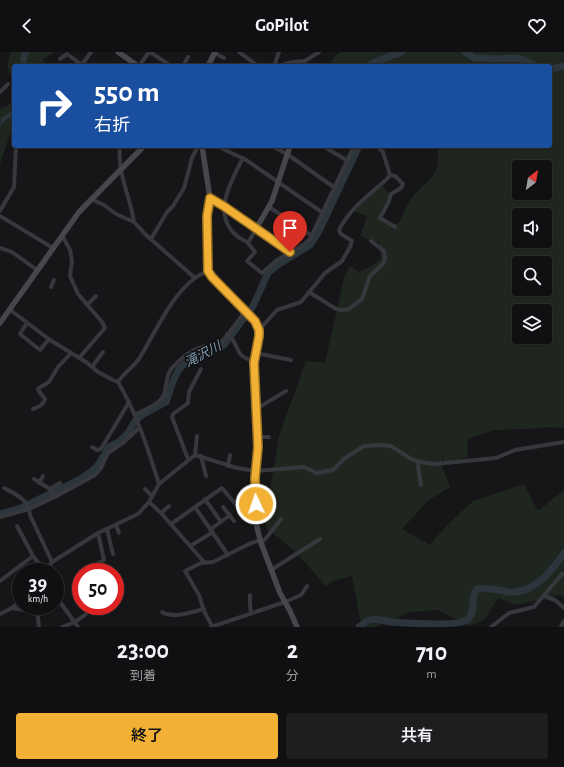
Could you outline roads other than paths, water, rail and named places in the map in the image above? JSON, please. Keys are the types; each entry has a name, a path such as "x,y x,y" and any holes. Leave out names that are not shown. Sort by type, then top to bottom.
{"main road":[{"path":"123,53 137,64"},
{"path":"210,64 215,53"},
{"path":"0,323 79,212 142,148"},
{"path":"202,148 210,198 207,216 208,271 255,321 259,330 254,361 258,437 256,471 257,527 260,542 280,593 297,627"},
{"path":"210,198 256,229 269,207 289,148"}],"street":[{"path":"83,64 91,52"},
{"path":"141,64 150,52 168,64"},
{"path":"240,52 255,64"},
{"path":"246,57 248,52"},
{"path":"275,64 279,52"},
{"path":"286,64 305,61 319,52"},
{"path":"215,53 224,58"},
{"path":"60,59 67,54 81,64"},
{"path":"184,64 188,58"},
{"path":"0,92 8,84"},
{"path":"0,211 14,186 16,148"},
{"path":"120,148 120,169 134,222"},
{"path":"151,240 166,212 173,206 184,188 192,158 197,148"},
{"path":"221,148 243,158 323,213"},
{"path":"276,148 287,154 335,188"},
{"path":"326,148 348,161"},
{"path":"243,158 228,187 224,216 230,229 237,236 248,243 255,252 247,262 260,274 290,252 303,245 312,236 353,148"},
{"path":"379,148 383,152 390,175"},
{"path":"390,175 395,176 403,184 401,188 391,194 380,218 395,227"},
{"path":"259,330 277,310 301,302 325,273 342,261 352,241 341,234 339,230 352,211 390,175"},
{"path":"91,199 104,205 116,214 134,222 151,240 195,278"},
{"path":"269,207 312,236"},
{"path":"0,216 53,248"},
{"path":"248,243 256,229 290,252"},
{"path":"62,236 70,250 72,261 70,276 78,294 102,322 105,328 79,358"},
{"path":"309,292 336,309 349,309 358,303 362,298 370,276 384,264 384,251 371,241"},
{"path":"0,248 12,252 37,270"},
{"path":"118,382 138,360 173,302 195,278 208,271"},
{"path":"51,287 54,280"},
{"path":"87,305 96,296"},
{"path":"9,309 49,339 98,372 118,382 135,416 159,484"},
{"path":"135,416 156,404 160,400 165,391 167,376 179,361 199,348 213,346 220,342 245,311"},
{"path":"27,323 20,334 40,350 49,339"},
{"path":"227,334 232,338 240,355 244,359 254,361"},
{"path":"92,367 104,352"},
{"path":"33,409 41,406 45,398 38,390 39,388 50,382 58,367 71,353"},
{"path":"256,353 291,360"},
{"path":"188,459 172,417 173,414 188,402 189,392 201,369"},
{"path":"256,409 286,391"},
{"path":"92,447 97,450 101,450 129,402"},
{"path":"0,517 29,509 55,497 95,475 101,468 108,453 123,443 139,426"},
{"path":"195,455 197,436"},
{"path":"258,437 269,437"},
{"path":"4,488 25,500 30,515 52,562 98,533 138,514 149,502 159,484 188,459 195,455 228,466 256,471 304,467 316,473 333,470 345,458 364,446 380,444 391,446 419,462 444,464 496,458 515,450 564,442"},
{"path":"228,466 230,454"},
{"path":"201,456 206,476"},
{"path":"419,462 418,466 421,486"},
{"path":"39,483 44,476"},
{"path":"34,480 50,489 55,497"},
{"path":"50,489 60,483"},
{"path":"171,524 222,488 238,508 256,504"},
{"path":"145,489 152,496"},
{"path":"205,499 221,522"},
{"path":"149,502 161,513 204,562"},
{"path":"161,513 169,506"},
{"path":"223,506 234,521"},
{"path":"195,507 228,555"},
{"path":"192,544 230,515"},
{"path":"281,519 267,537 260,542 249,544 213,562 204,562 185,572 199,595 211,626 285,602 301,595 307,586"},
{"path":"116,525 119,533"},
{"path":"17,526 39,563"},
{"path":"106,529 113,554"},
{"path":"98,533 104,560 98,563"},
{"path":"271,570 320,538"},
{"path":"0,581 34,556"},
{"path":"490,627 509,613 534,607 562,574"},
{"path":"250,595 251,613"},
{"path":"544,596 555,600 564,608"},
{"path":"64,607 78,627"},
{"path":"0,614 12,608"},
{"path":"162,612 166,614 179,614 204,609"},
{"path":"37,615 39,627"},
{"path":"62,627 75,622 85,615"},
{"path":"561,627 564,621"}],"waterway":[{"name":"滝沢川","path":"372,64 402,52"},
{"name":"滝沢川","path":"465,52 474,58 515,58 524,60 531,64"},
{"name":"滝沢川","path":"552,69 564,66"},
{"name":"滝沢川","path":"0,514 21,508 79,480 91,472 98,465 109,447 120,441 128,433 135,421 142,415 166,402 174,378 182,366 194,357 224,345 253,306 268,273 276,266 310,245 319,231 358,148"},
{"path":"359,627 372,619 391,622 430,624 452,623 467,620 471,614 477,589 481,588 508,592 526,590 534,586 548,574 564,553"}]}
